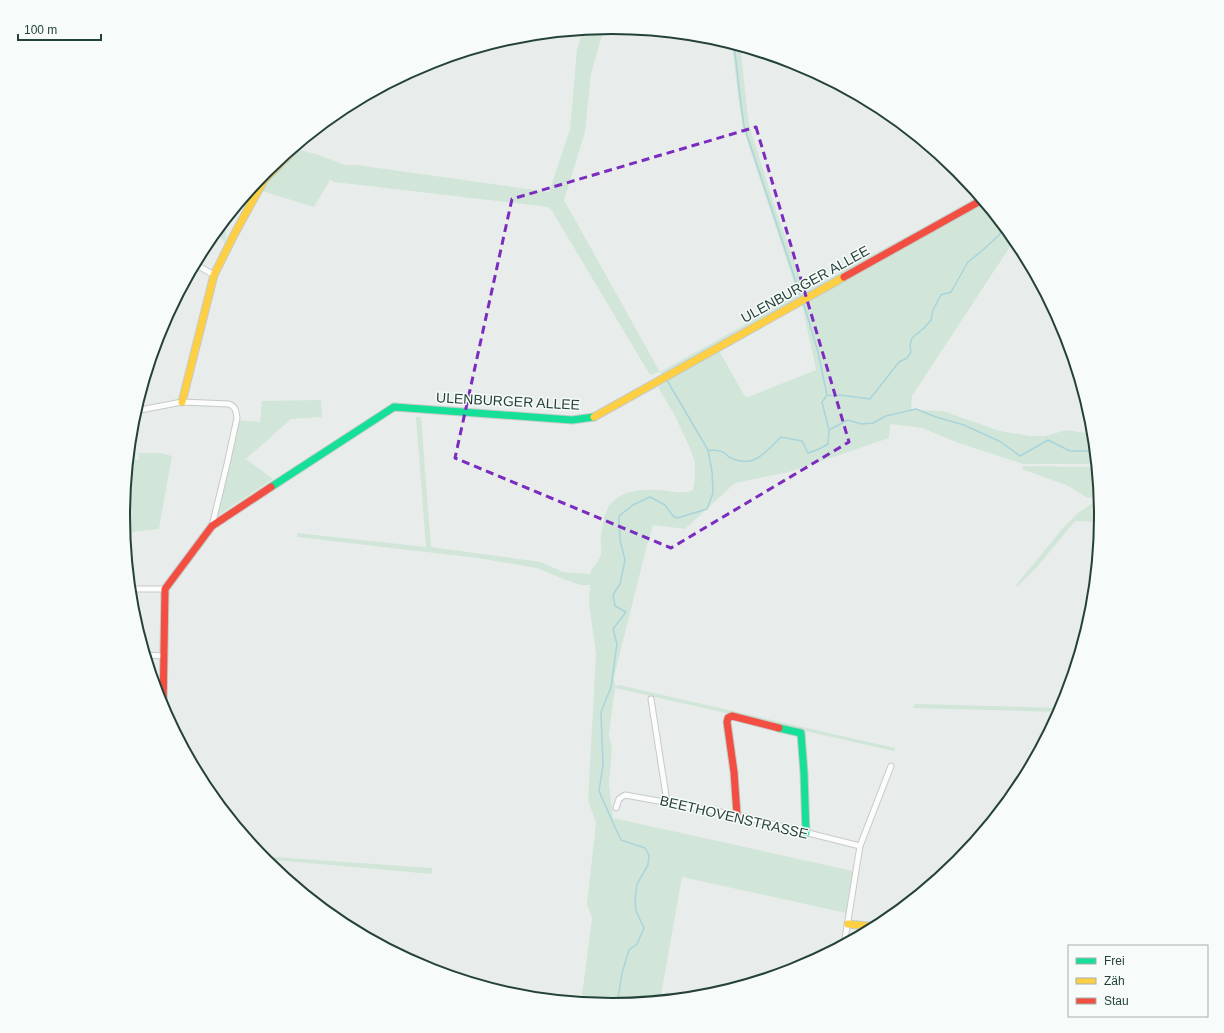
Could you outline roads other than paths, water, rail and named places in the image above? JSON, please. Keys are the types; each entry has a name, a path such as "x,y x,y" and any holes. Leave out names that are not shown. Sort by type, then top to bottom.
{"street":[{"path":"182,402 214,275 234,233 261,186"},
{"name":"ULENBURGER ALLEE","path":"165,589 212,526 394,407 572,420 592,418 978,202"},
{"path":"199,267 214,275"},
{"path":"142,409 182,402 229,404 234,406 237,418 212,526"},
{"path":"136,589 165,589 163,694"},
{"path":"150,655 164,656"},
{"path":"651,699 667,802"},
{"path":"737,815 734,772 727,722 728,718 732,716 802,733 806,833"},
{"path":"845,938 860,846 891,766"},
{"name":"BEETHOVENSTRASSE","path":"616,808 619,798 625,795 737,815 860,846"},
{"path":"848,924 867,926"}],"waterway":[{"path":"735,49 744,126 800,294"},
{"path":"618,999 622,973 629,950 637,944 644,928 636,911 635,900 637,884 648,865 649,855 645,848 621,840 599,791 603,765 601,712 611,687 617,644 613,629 626,612 615,606 613,595 620,584 625,560 620,540 619,516 633,505 650,497 665,505 673,516 677,518 707,509 713,493 712,472 708,450 721,451 731,458 739,461 747,461 759,457 781,437 802,441 808,453 828,444 829,430 822,402 827,395 840,395 870,399 899,362 907,358 911,352 910,345 912,338 931,320 933,310 941,295 951,292 968,262 983,250 1001,232"},
{"path":"804,305 818,352 827,395"},
{"path":"668,382 708,450"},
{"path":"829,430 848,420 861,424 873,423 886,416 916,409 936,417 964,425 1001,442 1020,456 1048,440 1070,451 1090,451"}]}
